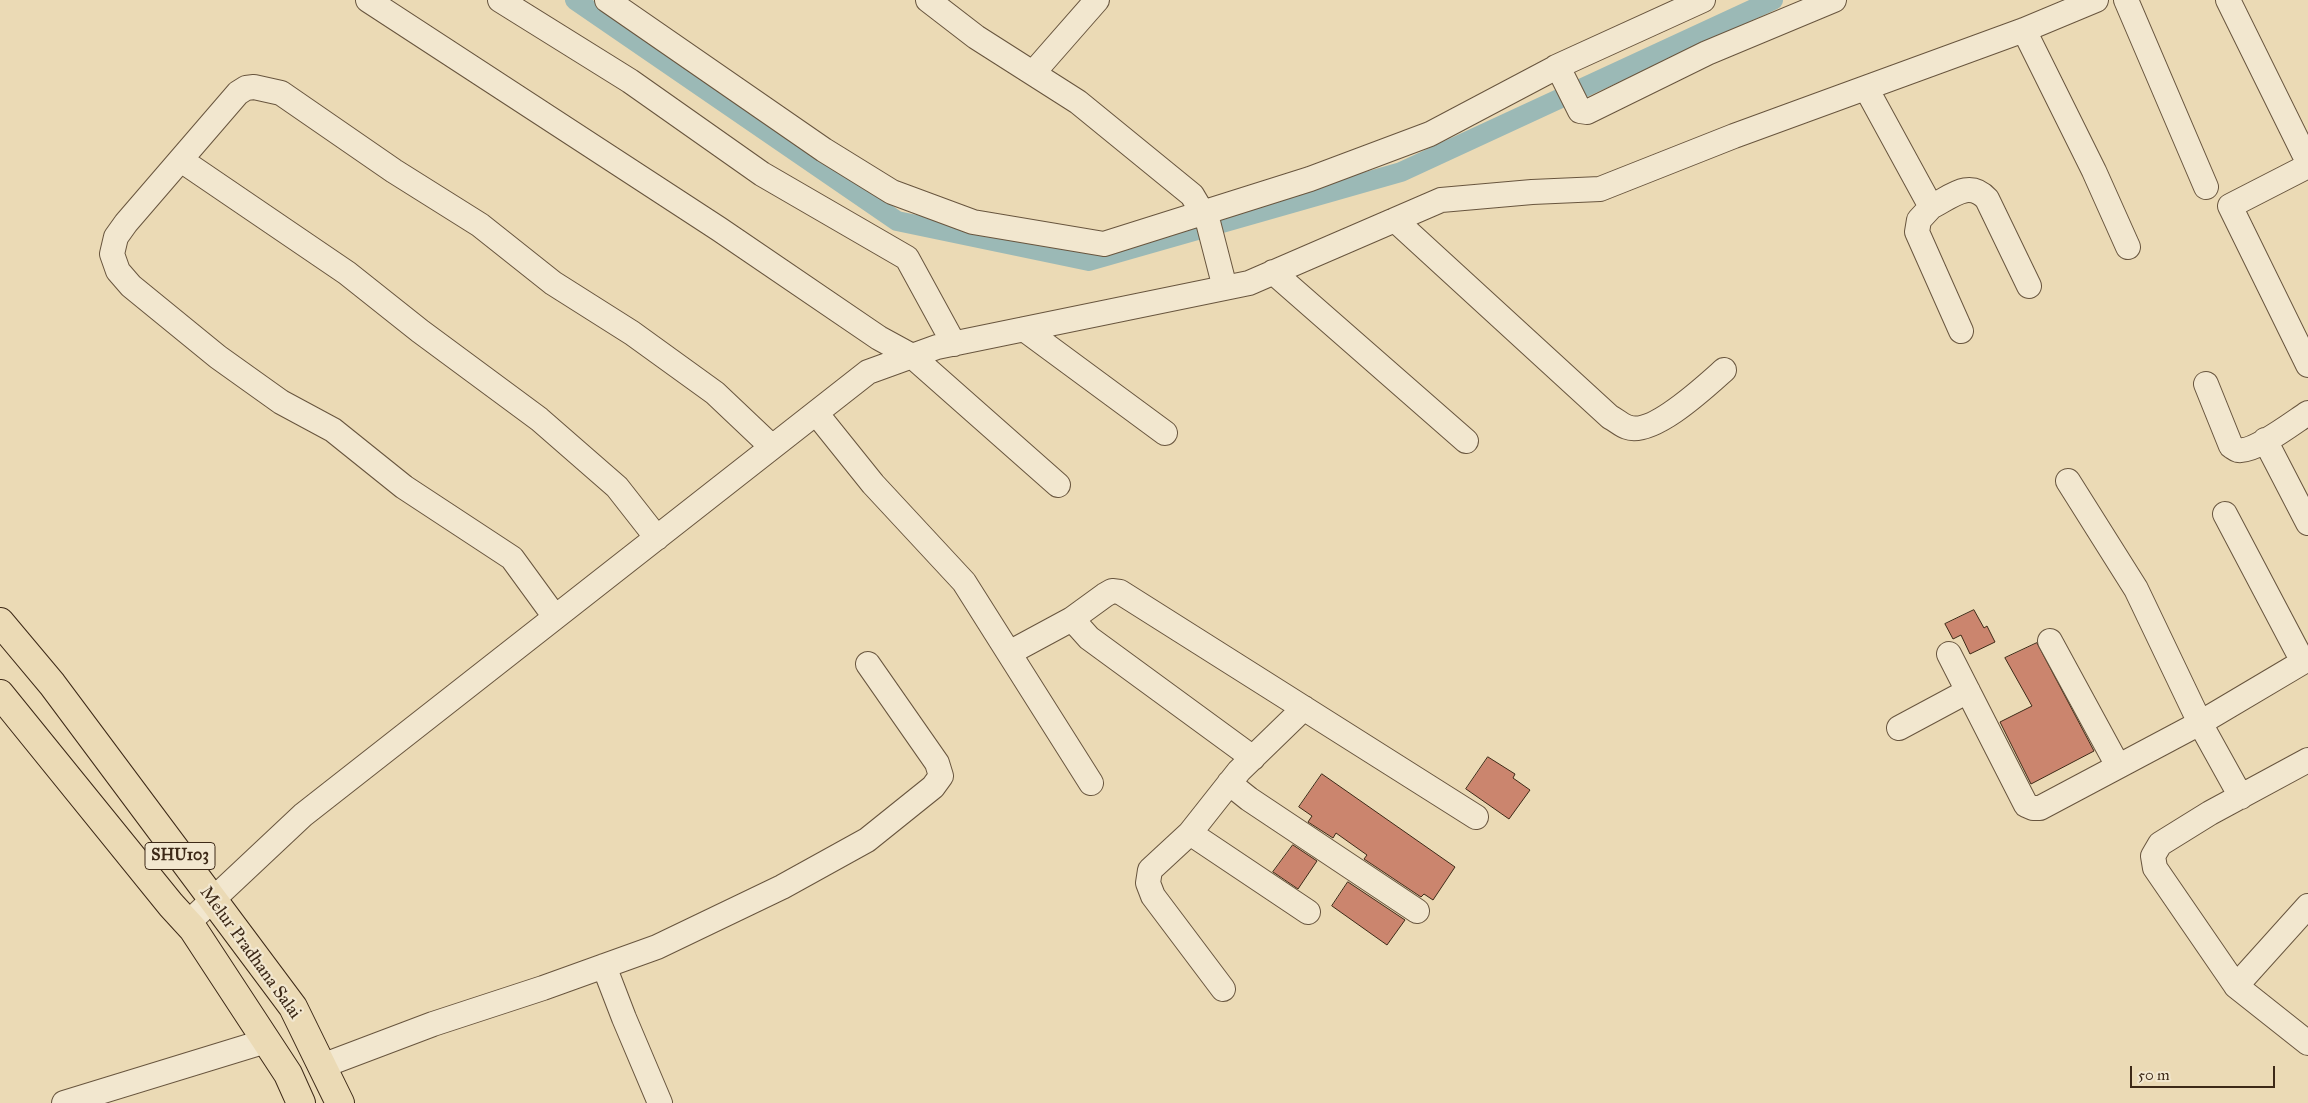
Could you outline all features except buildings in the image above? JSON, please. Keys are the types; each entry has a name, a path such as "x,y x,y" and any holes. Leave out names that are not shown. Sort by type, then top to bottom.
{"main road":[{"name":"Melur Pradhana Salai","path":"0,622 52,684 286,998 340,1103"},
{"name":"Melur Pradhana Salai","path":"0,694 188,923 288,1074 301,1103"},
{"path":"261,1033 286,998"}],"street":[{"path":"368,0 711,224 879,338 912,356 1058,485"},
{"path":"500,0 630,81 762,174 907,258 954,344"},
{"path":"607,0 824,150 892,192 973,222 1104,244 1209,224 1310,179 1566,86"},
{"path":"928,0 976,37 1078,102 1192,195 1209,224 1225,288"},
{"path":"1033,73 1097,0"},
{"path":"1703,0 1556,67 1580,111 1587,112 1707,53 1834,0"},
{"path":"188,923 214,901 303,815 868,372 912,356 954,344 1250,283 1441,200 1532,192 1600,189 1734,136 2024,30 2096,0"},
{"path":"2126,0 2206,187"},
{"path":"2228,0 2308,162"},
{"path":"2024,30 2094,171 2128,247"},
{"path":"555,617 512,558 404,487 333,430 281,402 218,357 132,286 118,271 112,254 116,237 238,94 246,88 266,88 281,93 394,171 480,225 553,283 632,333 715,393 772,447"},
{"path":"1866,88 1931,207"},
{"path":"181,160 347,273 420,331 539,419 617,487 657,538"},
{"path":"2308,166 2230,206 2308,365"},
{"path":"1961,331 1917,232 1919,220 1931,207 1968,188 1980,190 1987,199 2028,286"},
{"path":"1395,220 1610,417 1628,428 1644,427 1675,412 1724,370"},
{"path":"1274,272 1466,441"},
{"path":"1024,329 1165,433"},
{"path":"2206,384 2231,446 2238,450 2265,440 2308,412"},
{"path":"816,412 873,484 964,582 1091,783"},
{"path":"2265,440 2308,523"},
{"path":"2068,481 2136,589 2200,723 2241,797"},
{"path":"1949,654 2026,805 2040,808 2200,723 2306,661 2225,514"},
{"path":"1009,653 1072,619 1105,595 1112,592 1120,592 1476,817"},
{"path":"1072,619 1089,638 1253,758"},
{"path":"2050,641 2118,766"},
{"path":"322,1066 433,1024 657,947 782,887 867,840 933,786 941,776 937,763 868,664"},
{"path":"1899,728 1968,690"},
{"path":"1223,989 1153,896 1148,883 1150,870 1190,833 1229,783 1304,708"},
{"path":"2308,760 2160,844 2153,856 2155,868 2236,986 2308,1044"},
{"path":"1229,783 1248,799 1417,911"},
{"path":"1190,833 1308,912"},
{"path":"2236,986 2308,906"},
{"path":"604,966 660,1103"},
{"path":"64,1103 261,1033"}],"waterway":[{"path":"575,0 897,221 1089,261 1401,172 1773,0"}]}
